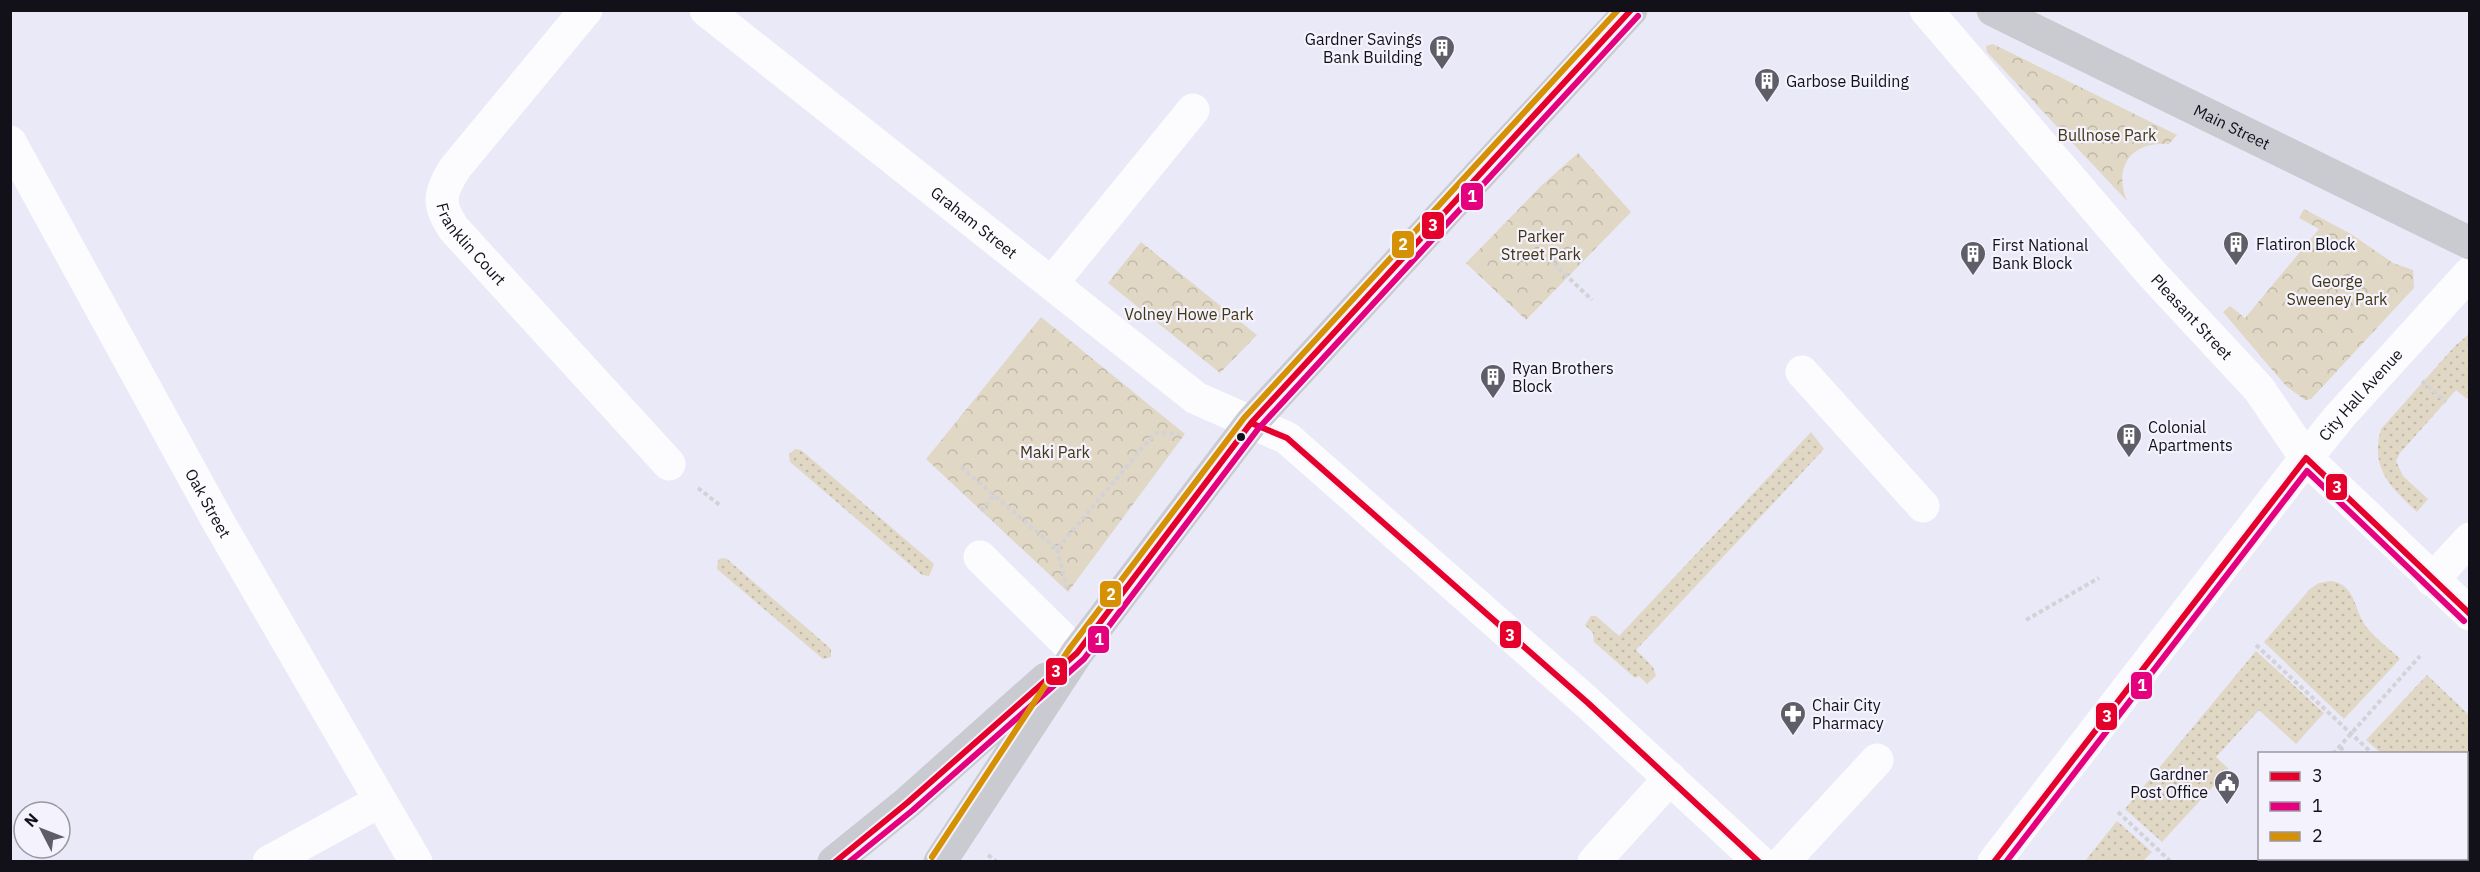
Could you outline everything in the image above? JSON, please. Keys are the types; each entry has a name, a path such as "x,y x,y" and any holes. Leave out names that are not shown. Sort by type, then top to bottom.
{"main road":[{"path":"940,861 1077,653 1251,423 1631,10"},
{"name":"Main Street","path":"1993,10 2469,243"},
{"path":"834,861 907,803 1077,653"}],"street":[{"name":"Franklin Court","path":"586,10 455,168 441,198 443,213 454,229 669,464"},
{"name":"Graham Street","path":"706,10 1196,398 1287,438 1761,861"},
{"name":"Pleasant Street","path":"1926,10 2153,275 2259,389 2306,458 2457,602"},
{"path":"1052,283 1193,111"},
{"name":"Oak Street","path":"10,142 219,523 416,861"},
{"name":"City Hall Avenue","path":"2005,857 2306,458 2340,416 2469,273"},
{"path":"1802,372 1923,506"},
{"path":"2457,602 2469,539"},
{"path":"980,557 1077,653"},
{"path":"2457,602 2469,567"},
{"path":"1783,861 1877,760"},
{"path":"1593,861 1670,778"},
{"path":"269,861 380,801"}],"path":[{"path":"1548,258 1592,300"},
{"path":"2416,376 2446,402"},
{"path":"1056,549 1155,433 1185,434"},
{"path":"961,467 1056,549 1068,592"},
{"path":"981,511 994,495"},
{"path":"2026,620 2098,578"},
{"path":"2256,645 2372,752"},
{"path":"2334,752 2420,656"},
{"path":"2340,747 2346,752"},
{"path":"2118,812 2170,861"}],"green space":[{"name":"Bullnose Park","path":"1993,44 2177,135 2169,144 2144,147 2128,159 2122,177 2127,201 1987,52 1986,46"},
{"name":"Parker Street Park","path":"1578,153 1631,212 1526,320 1466,263 1541,186"},
{"name":"George Sweeney Park","path":"2304,209 2351,234 2393,263 2413,270 2414,288 2311,399 2305,400 2286,386 2223,312 2230,306 2245,318 2319,229 2299,218"},
{"name":"Volney Howe Park","path":"1141,242 1257,335 1220,373 1108,283"},
{"name":"Maki Park","path":"1041,317 1185,434 1068,592 926,459"},
{"path":"2469,334 2469,396 2467,399 2456,390 2400,453 2396,461 2403,476 2428,499 2417,512 2398,494 2380,466 2378,443 2381,429 2455,346"},
{"path":"1811,432 1824,449 1636,650 1653,667 1656,676 1647,684 1639,676 1635,678 1594,642 1593,633 1585,625 1591,616 1596,616 1619,636"},
{"path":"795,449 801,450 934,564 929,576 922,575 790,462 789,454"},
{"path":"727,559 831,649 831,657 823,659 717,569 718,560"},
{"path":"2331,581 2346,588 2369,630 2400,659 2344,719 2264,642 2310,589 2319,583"},
{"path":"2256,651 2324,713 2296,744 2259,710 2216,757 2229,769 2162,842 2125,809"},
{"path":"2427,675 2469,715 2470,815 2468,817 2468,752 2380,752 2366,740"},
{"path":"2117,821 2152,852 2143,861 2085,861"}],"transit line":[{"name":"2","path":"932,857 1070,648 1244,418 1618,10"},
{"name":"3","path":"835,862 907,803 1077,653 1251,423 1631,10"},
{"name":"1","path":"849,862 913,810 1084,659 1258,429 1638,16"},
{"name":"3","path":"1251,423 1287,438 1588,703 1759,862"},
{"name":"3","path":"1994,862 2306,458 2470,614"},
{"name":"1","path":"2006,862 2307,471 2464,621"}],"place":[{"name":"Gardner Savings Bank Building","path":"1442,71"},
{"name":"Garbose Building","path":"1767,104"},
{"name":"Flatiron Block","path":"2236,267"},
{"name":"First National Bank Block","path":"1973,277"},
{"name":"Ryan Brothers Block","path":"1493,400"},
{"name":"Colonial Apartments","path":"2129,459"},
{"name":"Chair City Pharmacy","path":"1793,737"},
{"name":"Gardner Post Office","path":"2227,806"}]}
